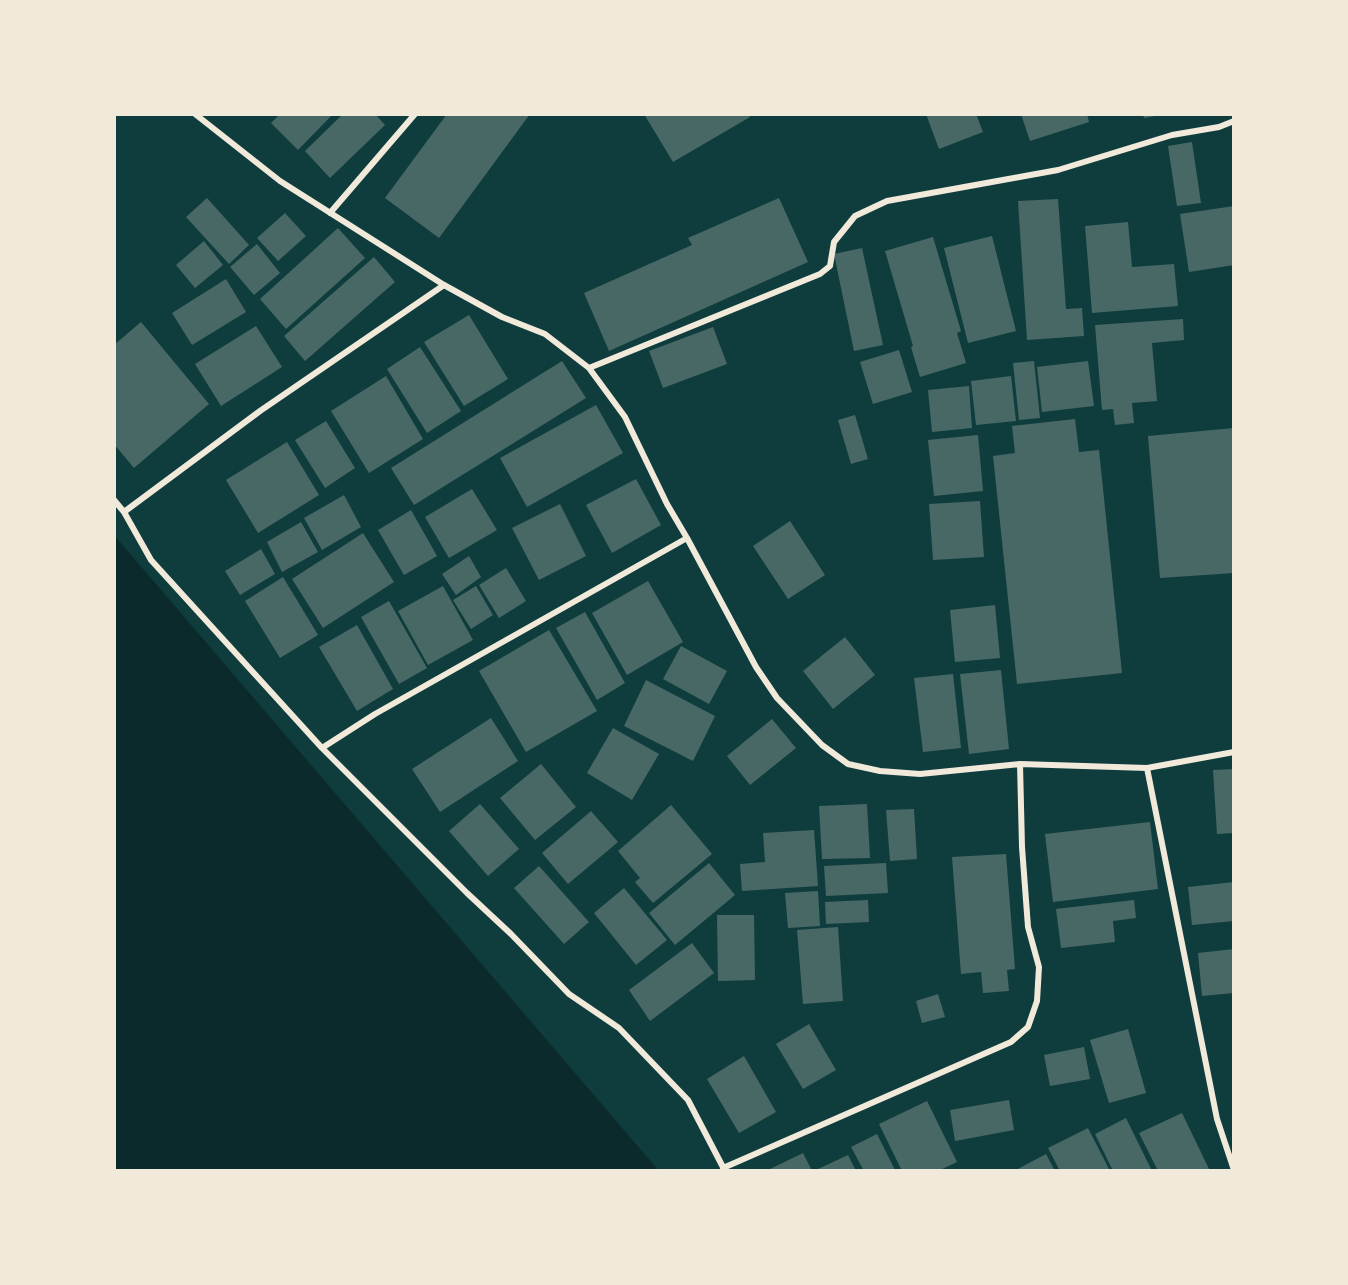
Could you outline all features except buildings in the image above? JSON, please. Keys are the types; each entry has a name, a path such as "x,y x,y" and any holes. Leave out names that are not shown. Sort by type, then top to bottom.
{"street":[{"path":"195,114 280,181 444,285 502,317 545,334 589,368 625,417 667,504 756,667 777,698 822,745 848,764 880,771 920,774 1020,764 1147,768 1234,752"},
{"path":"330,213 415,114"},
{"path":"589,368 820,274 830,266 834,242 855,216 887,201 1058,170 1172,135 1219,127 1234,121"},
{"path":"124,512 260,411 444,285"},
{"path":"114,500 124,512 151,560 322,748 570,994 619,1029 688,1100 724,1169 1011,1042 1028,1027 1037,1001 1039,967 1028,927 1022,847 1020,764"},
{"path":"322,748 375,714 687,538"},
{"path":"1147,768 1217,1119 1234,1170"}],"water":[{"path":"114,535 659,1171 114,1171"}]}
